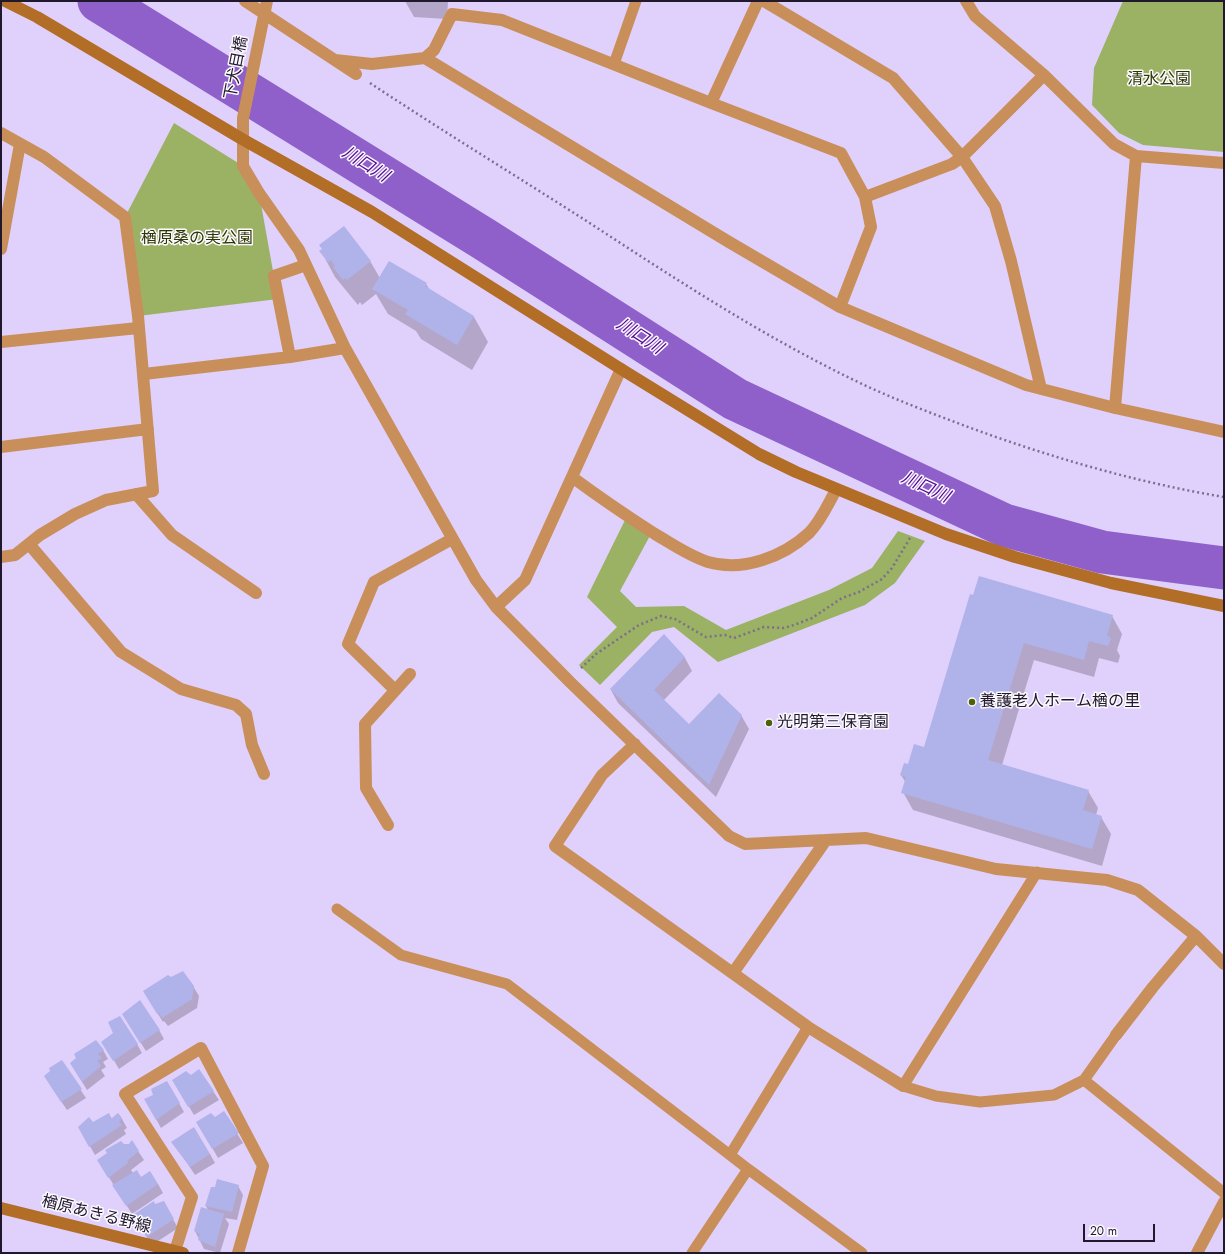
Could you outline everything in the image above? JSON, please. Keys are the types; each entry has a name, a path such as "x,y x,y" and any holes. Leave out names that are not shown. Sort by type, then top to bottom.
{"street":[{"path":"5,1 43,21 242,138 372,212 759,454 836,490 946,534 1015,557 1111,583 1224,606"},
{"path":"245,1 263,19 335,60 356,74"},
{"name":"下犬目橋","path":"267,1 243,118 243,166 259,193 299,250 345,348 476,580 496,607 570,682 728,836 745,844 866,838 996,870 1037,872 1107,880 1138,890 1196,936 1224,964"},
{"path":"711,103 758,1"},
{"path":"764,1 894,78 962,157 996,206 1012,261 1041,389"},
{"path":"966,1 975,16 1044,75 1114,144 1136,156 1224,163"},
{"path":"335,60 372,64 425,58 434,50 452,14 502,20 840,153 866,197 871,227 840,307"},
{"path":"425,58 729,242 840,307 1026,385 1115,408 1224,432"},
{"path":"866,197 952,164 962,157 1044,75"},
{"path":"1,133 44,157 125,217 144,374 153,491 106,500 81,511 40,535 15,555 1,557"},
{"path":"1,249 20,144"},
{"path":"1115,408 1136,156"},
{"path":"290,357 274,276 306,265"},
{"path":"1,342 138,328"},
{"path":"144,374 290,357 345,348"},
{"path":"496,607 525,580 621,369"},
{"path":"1,447 148,429"},
{"path":"572,477 627,516 681,551 708,562 731,566 757,562 784,550 808,533 824,513 836,490"},
{"path":"136,494 172,535 256,593"},
{"path":"395,690 348,644 374,582 452,539"},
{"path":"29,544 121,652 181,689 236,705 246,714 252,745 264,774"},
{"path":"388,825 366,788 365,724 410,674"},
{"path":"635,744 602,776 555,846 808,1026 903,1086"},
{"path":"733,973 826,840"},
{"path":"1116,1035 1153,987 1196,936"},
{"path":"179,1252 192,1197 125,1094 201,1048 263,1166 238,1253"},
{"path":"1197,1253 1224,1202"},
{"name":"楢原あきる野線","path":"1,1208 179,1252"}],"lane":[{"path":"614,64 636,1"},
{"path":"1037,872 903,1086 936,1096 980,1102 1054,1096 1084,1080 1116,1035"},
{"path":"337,909 401,956 508,984 748,1169 862,1253"},
{"path":"730,1155 808,1026"},
{"path":"1084,1080 1224,1193"},
{"path":"692,1253 748,1169"}],"path":[{"path":"356,74 725,310 811,359 861,384 932,414 995,437 1060,458 1134,478 1224,497"},
{"path":"570,682 579,670 596,654 639,625 660,616 675,619 706,637 725,635 734,638 764,627 784,628 800,623 831,607 842,598 859,592 882,579 892,568 912,536"}],"green space":[{"name":"清水公園","path":"1123,1 1224,1 1224,152 1143,145 1119,133 1092,105 1094,68"},
{"name":"楢原桑の実公園","path":"174,123 243,166 259,193 278,299 138,316 125,217"},
{"path":"627,516 652,532 620,591 636,607 684,606 726,630 829,590 872,568 898,531 925,541 895,583 865,605 718,662 674,627 652,632 600,685 579,665 617,627 587,597"}],"building":[{"path":"344,226 371,261 347,280 345,278 343,280 333,267 335,266 331,260 328,262 319,251 322,249 319,245"},
{"path":"389,261 427,283 425,286 474,316 457,345 405,314 408,310 372,289"},
{"name":"養護老人ホーム楢の里","path":"979,576 1113,615 1107,635 1111,638 1108,646 1089,641 1084,660 1024,643 988,760 1089,790 1083,810 1102,816 1092,849 901,793 906,777 900,775 904,763 908,764 914,744 924,747 970,594 973,595"},
{"name":"光明第三保育園","path":"664,634 685,657 654,690 689,724 719,693 742,715 709,785 610,689"},
{"path":"183,971 194,986 192,999 162,1018 159,1013 157,1014 143,991 168,975 171,977"},
{"path":"140,1000 160,1030 140,1043 122,1014"},
{"path":"120,1016 138,1044 113,1061 101,1042 113,1033 108,1022"},
{"path":"96,1040 104,1050 98,1054 102,1058 97,1061 101,1066 82,1082 70,1063 76,1058 74,1054"},
{"path":"62,1060 82,1089 61,1102 44,1076 50,1071 49,1068"},
{"path":"199,1069 214,1091 188,1107 172,1080 186,1071 191,1075"},
{"path":"167,1081 180,1103 156,1120 144,1099 153,1095 151,1089"},
{"path":"224,1111 239,1133 212,1149 196,1122 211,1113 215,1117"},
{"path":"109,1113 111,1119 118,1113 122,1118 119,1122 122,1125 89,1147 78,1127 89,1117 93,1122"},
{"path":"194,1127 210,1154 190,1167 171,1142"},
{"path":"132,1140 139,1151 127,1161 128,1163 108,1178 97,1160 107,1153 105,1150 121,1141 124,1144 129,1144"},
{"path":"137,1170 141,1177 150,1171 158,1184 126,1206 112,1185"},
{"path":"217,1179 239,1185 232,1212 205,1206 211,1187 215,1187"},
{"path":"154,1201 155,1204 164,1201 174,1219 147,1237 131,1216"},
{"path":"201,1207 224,1214 215,1247 198,1240 200,1234 194,1231"}],"waterway":[{"name":"川口川","path":"99,1 484,239 735,399 1004,525 1102,552 1224,568"}],"place":[{"name":"養護老人ホーム楢の里","path":"972,702"},
{"name":"光明第三保育園","path":"769,723"}]}
